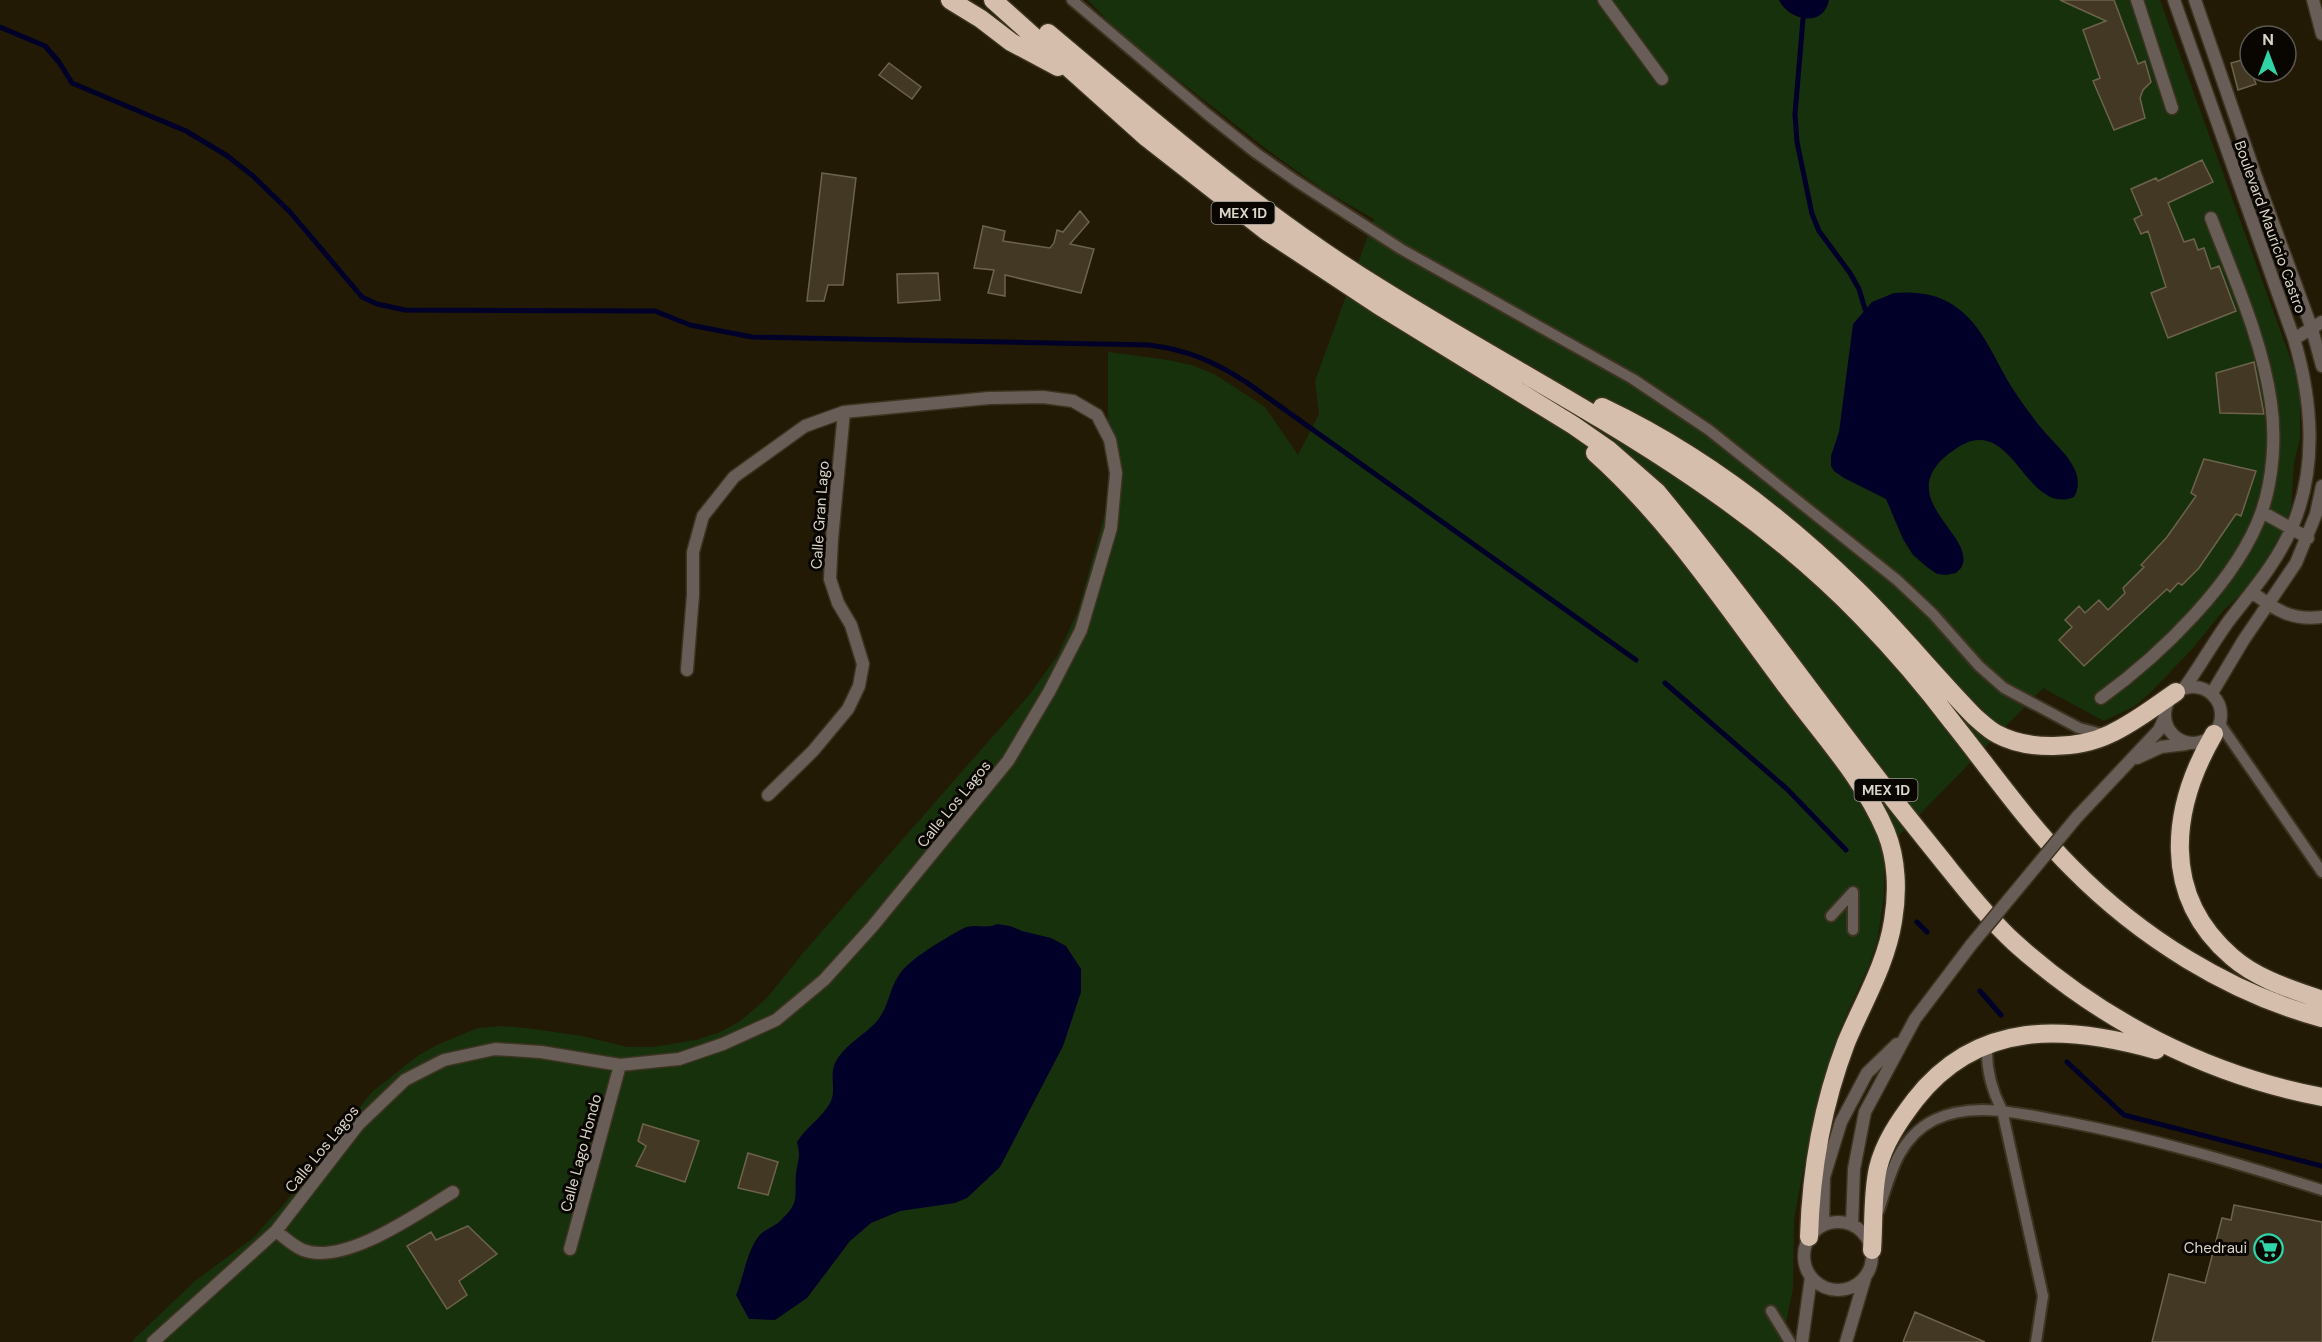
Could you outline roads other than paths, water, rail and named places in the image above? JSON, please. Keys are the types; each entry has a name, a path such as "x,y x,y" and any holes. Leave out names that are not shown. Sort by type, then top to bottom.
{"highway":[{"path":"950,0 981,19 1011,42 1079,78"},
{"name":"MEX 1D","path":"993,0 1147,138 1266,231 1609,450 1657,492 1898,806 1986,913 2014,942 2097,1006 2141,1034 2210,1065 2251,1080 2322,1097"},
{"name":"MEX 1D","path":"1008,0 1157,124 1285,224 1374,285 1688,472 1747,514 1821,577 1900,658 2046,839 2073,870 2113,906 2140,928 2208,971 2254,994 2322,1018"},
{"path":"1518,370 1596,404 1655,434 1707,466 1741,491 1804,542 1858,591 1969,711 1996,734 2026,743 2051,745 2083,742 2108,735 2132,723 2181,690"},
{"path":"1519,391 1617,474 1660,521 1860,785 1875,808 1887,834 1893,855 1896,884 1890,939 1878,975 1847,1041 1827,1102 1815,1155 1809,1237"},
{"path":"2217,729 2192,776 2182,811 2179,835 2180,858 2188,896 2205,930 2233,958 2259,975 2322,1000"},
{"path":"1872,1250 1878,1170 1883,1152 1905,1113 1925,1087 1952,1064 1987,1045 2009,1038 2032,1034 2084,1034 2119,1040 2210,1065"}],"street":[{"path":"1604,0 1662,79"},
{"path":"2137,0 2172,108"},
{"name":"Boulevard Mauricio Castro","path":"2174,0 2294,339 2305,382 2309,423 2306,480 2292,528 2276,557 2181,690"},
{"name":"Boulevard Mauricio Castro","path":"2195,0 2222,80 2317,326 2322,366"},
{"path":"2313,0 2322,33"},
{"path":"2205,87 2222,80"},
{"path":"2101,698 2135,673 2196,613 2242,550 2262,512 2272,456 2272,405 2250,319 2211,218"},
{"path":"2294,339 2317,326"},
{"name":"Calle Los Lagos","path":"153,1342 276,1231 358,1125 405,1080 444,1060 495,1049 541,1052 620,1065 680,1059 723,1044 776,1020 817,987 872,927 1008,761 1049,692 1081,630 1111,528 1116,473 1110,440 1097,414 1073,401 1043,397 989,398 844,412 806,426 734,477 703,516 693,552 693,595 687,670"},
{"name":"Calle Gran Lago","path":"768,795 813,751 848,709 859,686 863,664 851,625 838,603 830,579 844,412"},
{"path":"2212,693 2242,641 2296,563 2308,538 2322,486"},
{"path":"2262,512 2308,538"},
{"path":"2252,592 2269,605 2294,617 2306,619 2322,617"},
{"path":"1852,1225 1854,1169 1865,1112 1904,1037 1942,981 2077,816 2159,730 2169,699 2181,690 2196,687 2212,693 2222,714 2217,729 2206,740 2161,747 2129,763"},
{"path":"2164,719 2168,729 2175,737 2185,742 2196,743"},
{"path":"1824,1225 1824,1177 1841,1122 1867,1072 1904,1037"},
{"name":"Calle Lago Hondo","path":"570,1249 620,1065"},
{"path":"276,1231 304,1250 331,1253 381,1234 453,1192"},
{"path":"1802,1342 1811,1277 1803,1257 1809,1237 1824,1225 1838,1222 1852,1225 1862,1231 1869,1239 1872,1250 1872,1264 1865,1278 1846,1342"},
{"path":"1811,1277 1828,1289 1838,1291 1848,1289 1865,1278"}],"lane":[{"path":"1072,0 1207,114 1296,181 1401,249 1633,379 1709,430 1897,580 1933,614 1979,666 2004,688 2079,728 2108,735"},
{"path":"2217,729 2322,872"},
{"path":"1831,916 1853,892 1853,930"},
{"path":"1987,1045 1991,1085 2002,1110 2043,1296 2036,1342"},
{"path":"1874,1225 1896,1160 1906,1142 1933,1120 1949,1114 2002,1110 2138,1136 2204,1153 2322,1190"},
{"path":"1771,1311 1790,1342"}],"water":[{"path":"1779,0 1829,0 1826,9 1820,15 1806,18 1790,13"},
{"path":"1894,293 1920,293 1945,300 1960,310 1976,326 2017,396 2042,430 2067,457 2077,477 2078,487 2074,497 2057,499 2043,493 2006,453 1992,443 1976,440 1957,448 1937,466 1929,482 1931,498 1938,514 1958,542 1963,555 1961,568 1956,573 1937,574 1927,567 1913,555 1903,539 1886,499 1844,478 1831,466 1831,456 1839,432 1853,324 1872,302"},
{"path":"997,924 1051,938 1066,946 1081,969 1081,992 1063,1046 1000,1167 967,1198 955,1203 900,1211 871,1223 850,1241 807,1298 775,1320 749,1319 736,1295 748,1258 758,1237 780,1221 794,1204 799,1155 797,1142 830,1103 833,1094 833,1068 839,1056 877,1021 896,980 911,962 962,929"}],"waterway":[{"path":"1803,19 1795,114 1797,142 1812,214 1819,231 1859,289 1865,309"},
{"path":"0,27 45,46 59,62 72,83 186,131 226,155 253,176 290,212 362,297 377,304 405,310 655,311 690,325 752,337 1149,345 1176,350 1200,358 1246,382 1636,660"},
{"path":"1665,683 1787,789 1846,850"},
{"path":"1917,922 1927,932"},
{"path":"1980,991 2001,1015"},
{"path":"2067,1062 2124,1115 2322,1166"}],"place":[{"name":"Chedraui","path":"2268,1248"}]}
